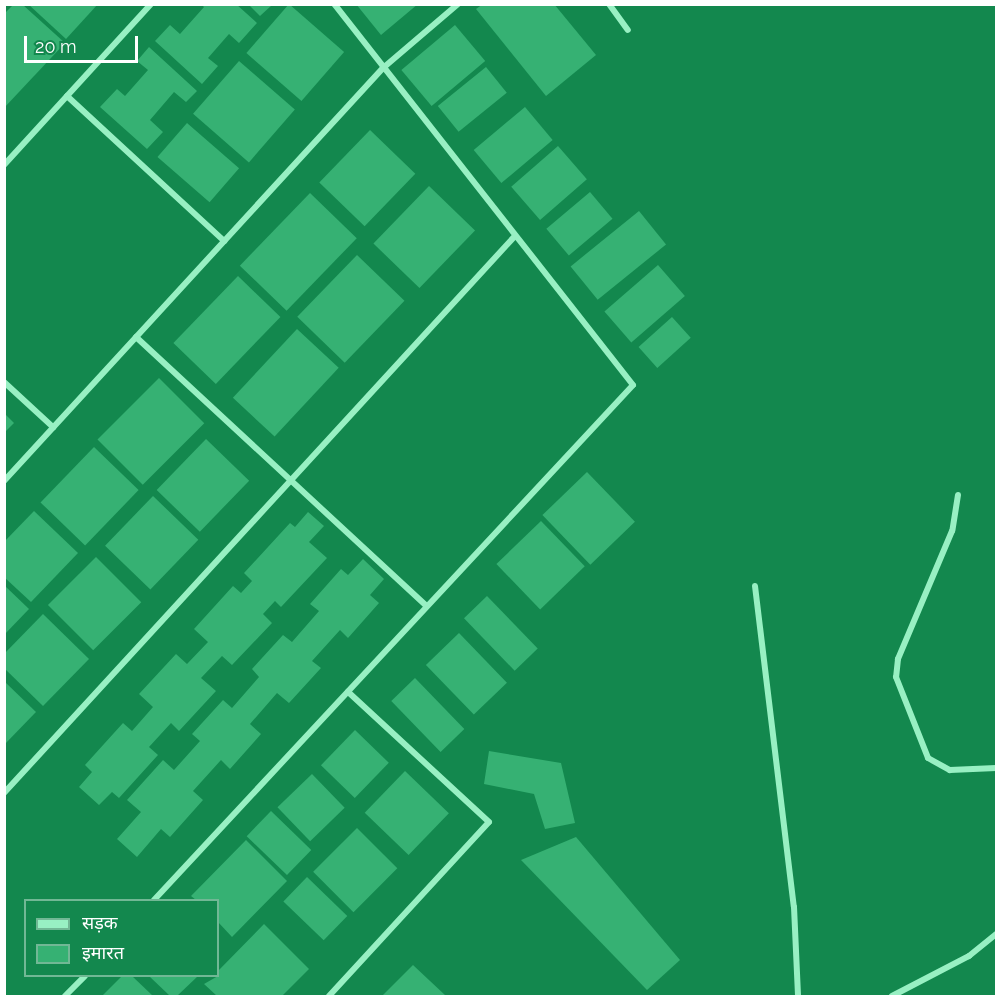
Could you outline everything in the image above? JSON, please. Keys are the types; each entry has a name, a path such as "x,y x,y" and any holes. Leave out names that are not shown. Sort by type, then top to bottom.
{"street":[{"path":"4,165 151,4"},
{"path":"155,899 633,385 514,237 334,4"},
{"path":"4,481 383,68 458,4"},
{"path":"609,4 628,30"},
{"path":"67,96 224,241"},
{"path":"4,793 514,237"},
{"path":"135,337 428,606"},
{"path":"4,382 54,427"},
{"path":"958,495 952,531 898,659 896,677 928,758 950,770 996,768"},
{"path":"755,586 794,907 798,996"},
{"path":"329,996 489,822 348,692"},
{"path":"892,996 969,956 996,934"},
{"path":"65,996 83,977"}],"building":[{"path":"28,4 98,4 66,39"},
{"path":"201,4 236,4 257,23 239,43 229,34 208,58 218,66 202,84 155,41 170,25 180,34 204,7"},
{"path":"289,4 344,52 301,101 246,53"},
{"path":"356,4 418,4 381,35"},
{"path":"483,4 554,4 596,55 546,96 476,9"},
{"path":"13,5 23,5 65,43 4,108 4,14"},
{"path":"249,5 272,5 260,16"},
{"path":"455,25 485,61 432,106 401,70"},
{"path":"149,47 197,91 186,102 174,92 150,120 163,132 147,149 100,107 117,89 125,96 148,70 137,61"},
{"path":"239,61 295,110 249,162 193,114"},
{"path":"486,67 507,93 459,132 438,106"},
{"path":"525,107 553,140 501,183 474,150"},
{"path":"187,123 239,168 210,202 157,157"},
{"path":"370,130 415,174 365,226 319,183"},
{"path":"558,146 587,179 540,220 511,187"},
{"path":"429,186 475,230 419,288 373,244"},
{"path":"590,192 612,219 569,255 546,229"},
{"path":"310,193 357,238 287,311 240,266"},
{"path":"639,211 666,244 598,300 571,266"},
{"path":"357,255 404,301 345,363 297,317"},
{"path":"658,265 685,296 631,343 604,312"},
{"path":"238,276 280,317 216,384 173,343"},
{"path":"672,317 691,338 657,368 639,347"},
{"path":"297,329 339,368 275,437 233,398"},
{"path":"159,378 204,423 143,485 97,440"},
{"path":"4,413 14,423 4,433"},
{"path":"206,439 249,481 200,532 157,490"},
{"path":"94,447 139,490 85,545 41,502"},
{"path":"587,472 635,522 590,565 542,515"},
{"path":"153,496 198,540 150,589 105,546"},
{"path":"34,511 78,553 31,602 4,577 4,542"},
{"path":"308,512 324,526 309,542 327,558 281,607 275,601 263,614 272,623 232,665 222,656 201,678 216,691 179,731 171,723 149,747 158,755 119,798 112,792 99,805 79,787 92,772 85,765 123,723 132,731 153,707 139,694 176,654 187,664 208,642 194,629 233,586 241,593 252,581 244,573 290,523 295,527"},
{"path":"541,521 585,566 540,609 496,564"},
{"path":"96,557 141,602 93,650 48,605"},
{"path":"363,559 384,579 370,595 379,603 348,638 340,630 312,661 321,668 289,703 277,693 250,724 261,734 230,769 221,760 193,791 203,800 170,837 161,829 137,857 117,839 141,812 127,800 163,760 174,770 200,741 192,734 223,700 232,708 259,677 252,669 283,635 292,642 319,611 310,604 341,569 348,575"},
{"path":"4,585 29,609 4,635"},
{"path":"487,596 538,649 515,671 464,618"},
{"path":"43,614 89,659 43,706 4,668 4,654"},
{"path":"459,633 507,683 474,715 426,665"},
{"path":"415,678 464,729 441,752 391,701"},
{"path":"4,681 36,712 4,745"},
{"path":"355,730 389,763 355,798 321,765"},
{"path":"489,751 561,763 575,823 545,829 534,794 484,784"},
{"path":"405,771 449,813 409,855 365,813"},
{"path":"312,774 345,808 310,841 277,807"},
{"path":"271,811 311,850 287,875 247,836"},
{"path":"357,828 397,868 353,912 313,872"},
{"path":"576,837 680,960 647,990 521,860"},
{"path":"246,840 287,881 232,937 219,923 219,899 195,899 191,896"},
{"path":"307,877 347,916 324,940 283,901"},
{"path":"264,924 309,969 282,996 217,996 204,984 219,977 219,970"},
{"path":"413,965 446,996 382,996"},
{"path":"121,977 133,977 153,996 102,996"},
{"path":"150,977 197,977 177,996 170,996"}]}
